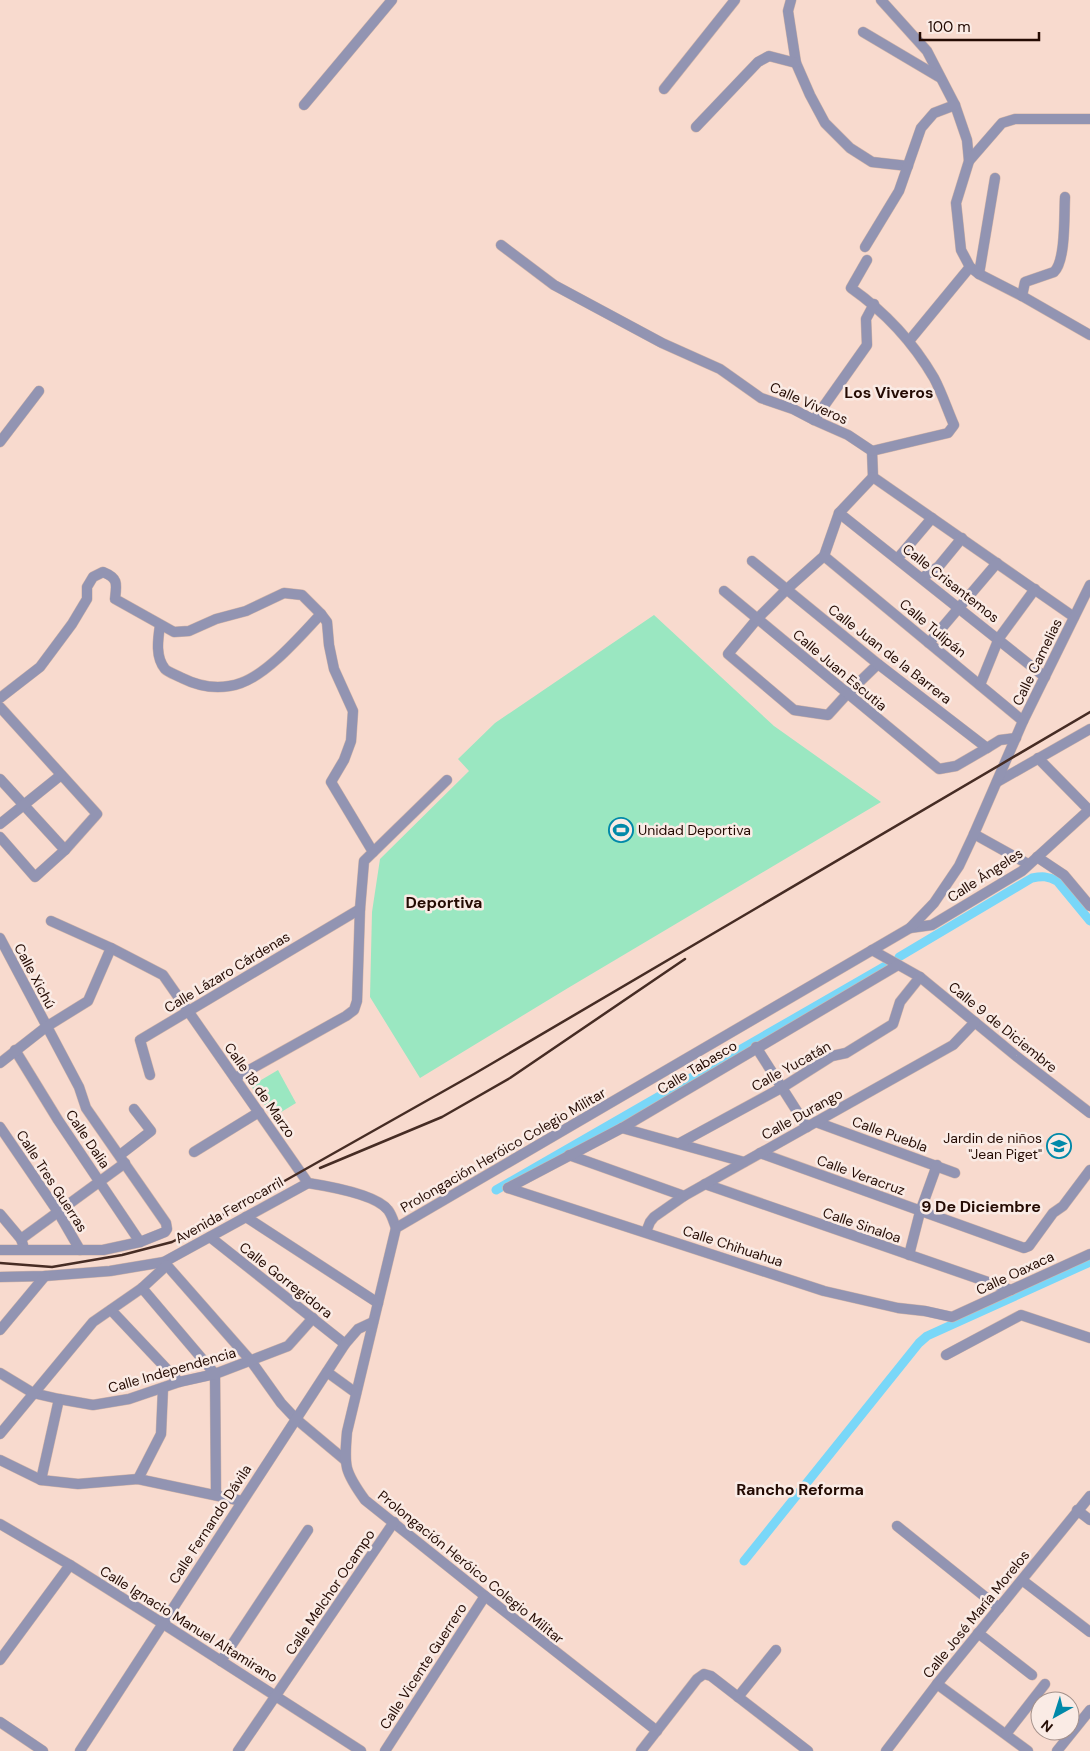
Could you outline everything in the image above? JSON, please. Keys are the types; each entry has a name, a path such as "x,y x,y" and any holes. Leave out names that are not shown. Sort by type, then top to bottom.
{"street":[{"path":"304,106 392,0"},
{"path":"664,89 735,0"},
{"path":"792,0 788,11 796,62 810,95 825,123 850,148 872,162 908,166"},
{"path":"881,0 927,51 955,105 967,140 969,161 956,203 961,250 970,267 979,274 1090,335"},
{"path":"863,32 940,77"},
{"path":"696,127 758,62 769,56 796,62"},
{"path":"865,247 899,191 921,128 934,113 955,105"},
{"path":"969,161 1002,123 1015,119 1090,119"},
{"path":"979,274 995,178"},
{"path":"1022,296 1025,282 1058,269 1064,244 1065,197"},
{"name":"Calle Viveros","path":"501,244 554,285 662,343 720,369 761,398 793,409 848,435 872,451"},
{"path":"868,260 851,288 874,304 909,341 935,380 954,424 952,430 948,433 872,451 872,477 839,513 824,556 786,589 757,619 728,654 794,710 828,716 847,694 878,664"},
{"path":"909,341 970,267"},
{"path":"814,420 867,345 866,319 874,304"},
{"path":"0,442 39,391"},
{"path":"872,477 1074,617"},
{"name":"Calle Crisantemos","path":"839,513 999,638 1045,677"},
{"path":"898,558 932,518"},
{"path":"922,578 939,566 962,538"},
{"name":"Calle Tulipán","path":"824,556 1023,721"},
{"name":"Calle Juan de la Barrera","path":"752,561 878,664 987,748"},
{"path":"929,643 997,563"},
{"path":"0,698 40,667 72,624 87,599 88,587 93,577 103,572 113,576 117,585 115,599 174,632 189,631 216,619 246,611 284,593 302,596 327,622 334,669 353,712 351,741 344,760 331,782 373,852"},
{"name":"Calle Camelias","path":"1010,752 1023,721 1090,585"},
{"path":"980,685 999,638 1035,589"},
{"name":"Calle Juan Escutia","path":"724,591 939,770 956,766 987,748"},
{"path":"160,625 159,656 166,669 194,684 219,688 241,683 266,668 301,636 321,614"},
{"path":"0,707 97,814 65,850 35,877 0,837"},
{"path":"997,782 1090,729"},
{"path":"987,748 1000,740 1016,738"},
{"name":"Prolongación Heróico Colegio Militar","path":"657,1731 365,1500 350,1479 345,1460 347,1432 396,1228 910,928 934,903 959,866 1010,752"},
{"path":"1038,758 1090,810"},
{"path":"0,824 61,775"},
{"path":"0,779 65,850"},
{"path":"235,1078 354,1010 357,1001 360,909 364,861 447,780"},
{"name":"Calle Ángeles","path":"910,928 932,925 1022,871 1090,810"},
{"path":"974,834 1028,864"},
{"path":"1038,857 1064,876 1090,906"},
{"name":"Calle Lázaro Cárdenas","path":"150,1075 140,1040 360,909"},
{"name":"Calle 18 de Marzo","path":"51,921 111,948 163,975 187,1012 308,1182"},
{"name":"Calle Xichú","path":"0,938 79,1087 86,1108 166,1224 167,1229 165,1232 140,1242"},
{"path":"0,1063 46,1027 88,1001 111,948"},
{"path":"872,950 898,965"},
{"name":"Calle 9 de Diciembre","path":"898,965 920,977 1016,1056 1090,1113"},
{"name":"Calle Tabasco","path":"508,1188 622,1128 756,1047 898,965"},
{"name":"Calle Yucatán","path":"680,1143 783,1087 832,1056 846,1053 893,1024 900,1002 920,977"},
{"name":"Calle Durango","path":"646,1232 654,1217 684,1196 953,1045 975,1022"},
{"path":"756,1047 811,1124"},
{"name":"Calle Dalia","path":"15,1050 58,1120 140,1242"},
{"path":"21,1239 100,1182 151,1131 134,1109"},
{"path":"194,1152 259,1112"},
{"name":"Calle Puebla","path":"811,1124 937,1165 955,1173"},
{"name":"Calle Tres Guerras","path":"0,1126 58,1212 80,1250"},
{"path":"622,1128 744,1162"},
{"name":"Calle Veracruz","path":"760,1153 1024,1248 1029,1246 1052,1213 1063,1206 1090,1170"},
{"path":"569,1155 684,1196"},
{"path":"909,1256 920,1212 937,1165"},
{"path":"308,1182 350,1191 370,1198 388,1209 396,1228"},
{"name":"Avenida Ferrocarril","path":"165,1264 308,1182"},
{"name":"Calle Sinaloa","path":"705,1184 1011,1290"},
{"name":"Calle Chihuahua","path":"508,1188 824,1290 898,1308 952,1317"},
{"path":"0,1214 21,1239 24,1250"},
{"path":"246,1217 378,1304"},
{"name":"Calle Gorregidora","path":"210,1237 345,1344"},
{"path":"0,1250 103,1250 140,1242"},
{"name":"Calle Oaxaca","path":"952,1317 1090,1254"},
{"path":"0,1277 110,1271 165,1264"},
{"path":"0,1434 93,1322 142,1288 165,1264"},
{"path":"165,1264 250,1361 296,1419 345,1460"},
{"path":"0,1330 45,1276"},
{"path":"142,1288 215,1374 216,1495"},
{"path":"111,1310 179,1382"},
{"path":"946,1355 1021,1314 1090,1338"},
{"name":"Calle Independencia","path":"0,1374 33,1394 59,1400 93,1405 129,1399 179,1382 215,1374 288,1346 314,1318"},
{"name":"Calle Fernando Dávila","path":"80,1751 345,1344 358,1329 373,1322"},
{"path":"327,1372 356,1393"},
{"path":"138,1479 160,1434 163,1388"},
{"path":"41,1480 59,1400"},
{"path":"0,1460 41,1480 78,1484 138,1479 242,1501"},
{"name":"Calle José María Morelos","path":"886,1751 936,1684 1090,1496"},
{"path":"1077,1510 1090,1520"},
{"name":"Calle Melchor Ocampo","path":"238,1751 394,1522"},
{"name":"Calle Ignacio Manuel Altamirano","path":"0,1524 70,1565 361,1751"},
{"path":"897,1526 999,1608"},
{"path":"222,1661 308,1530"},
{"path":"0,1660 70,1565"},
{"path":"1022,1580 1090,1632"},
{"name":"Calle Vicente Guerrero","path":"385,1751 485,1596"},
{"path":"978,1633 1032,1675"},
{"path":"738,1697 776,1650"},
{"path":"641,1751 697,1679 704,1674 711,1676 808,1751"},
{"path":"936,1684 1028,1751"},
{"path":"1006,1734 1045,1684"},
{"path":"1057,1751 1090,1710"},
{"path":"0,1722 43,1751"}],"green space":[{"name":"Unidad Deportiva","path":"654,615 774,726 881,802 420,1078 370,997 372,912 380,859 469,771 458,759 495,723"},
{"path":"278,1070 296,1103 273,1117 251,1086"}],"waterway":[{"path":"899,957 1032,878 1045,877 1057,881 1090,921"},
{"path":"496,1190 889,964"},
{"path":"744,1561 919,1343 927,1336 1090,1262"}],"railway":[{"path":"0,1263 52,1267 122,1255 172,1242 265,1192 474,1074 1090,712"},
{"path":"320,1168 442,1117 510,1078 685,959"}],"place":[{"name":"Unidad Deportiva","path":"621,830"},
{"name":"Jardin de niños \"Jean Piget\"","path":"1059,1146"}],"district":[{"name":"Los Viveros","path":"889,392"},
{"name":"Deportiva","path":"444,902"},
{"name":"9 De Diciembre","path":"981,1206"},
{"name":"Rancho Reforma","path":"800,1489"}]}
